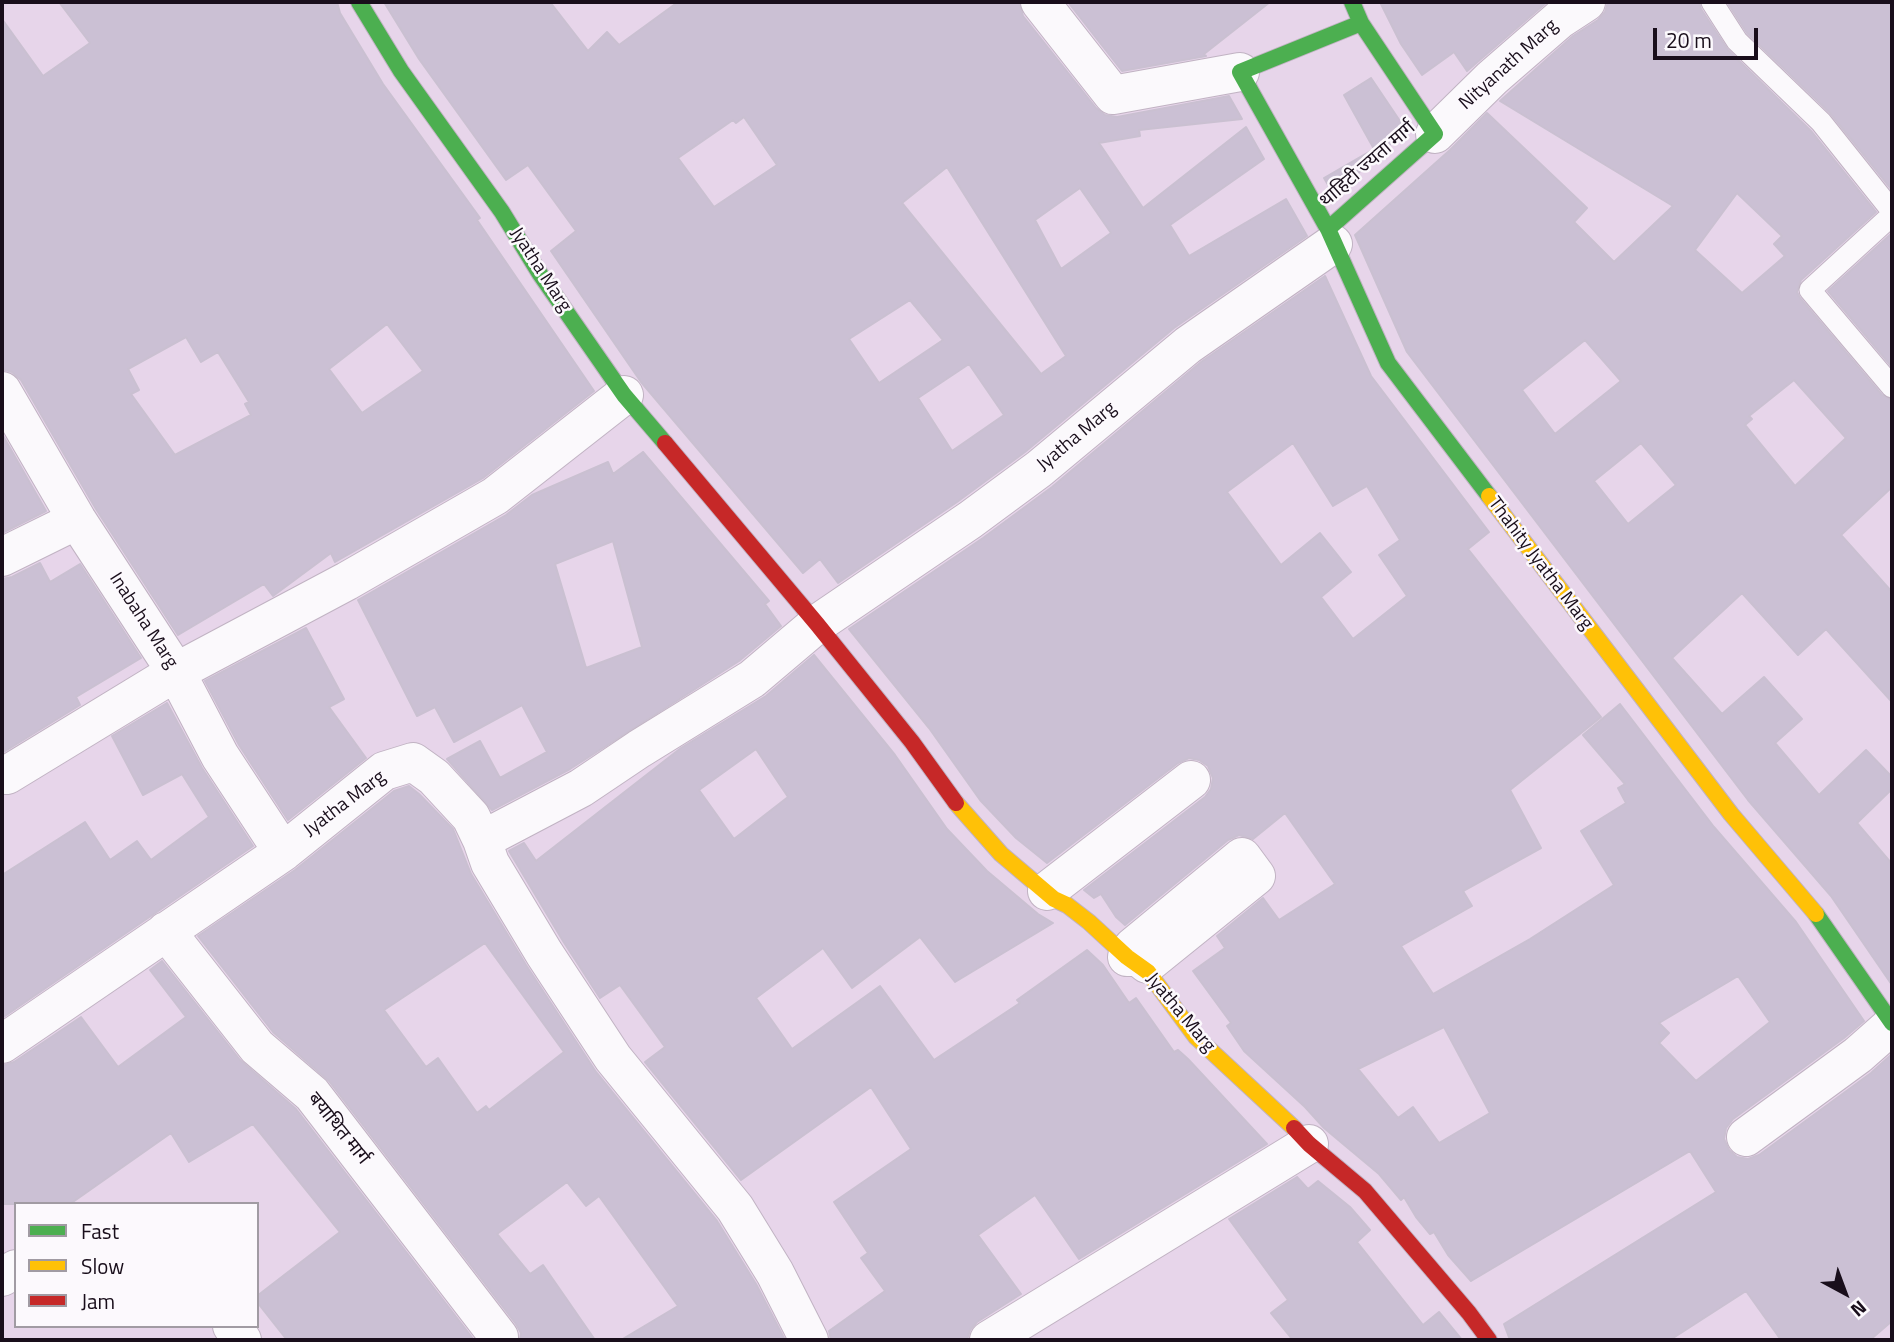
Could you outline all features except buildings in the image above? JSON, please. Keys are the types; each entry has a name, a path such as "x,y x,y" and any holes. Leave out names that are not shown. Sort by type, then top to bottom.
{"street":[{"name":"Jyatha Marg","path":"359,2 401,71 502,212 540,274 624,395 817,624 912,742 963,814 1001,854 1148,972 1196,1037 1299,1134 1365,1191 1489,1340"},
{"path":"1040,2 1113,95 1240,72 1361,23"},
{"path":"1352,2 1361,23 1435,134"},
{"name":"Nityanath Marg","path":"1435,134 1531,44 1560,19 1586,2"},
{"name":"Thahity Jyatha Marg","path":"1240,72 1330,236 1388,363 1731,814 1813,909 1892,1024"},
{"name":"थाहिटी ज्यता मार्ग","path":"1330,236 1435,134"},
{"name":"Jyatha Marg","path":"2,1044 283,852 384,771 413,762 434,778 471,817 482,840 581,788 752,679 817,624 1039,469 1188,345 1330,236"},
{"name":"Inabaha Marg","path":"2,391 77,520 176,672 220,756 283,852"},
{"path":"7,775 176,672 347,581 495,496 624,395"},
{"path":"2,557 77,520"},
{"path":"1047,891 1191,780"},
{"path":"482,840 490,863 544,953 613,1058 735,1208 775,1273 802,1326"},
{"name":"बयाथित मार्ग","path":"166,931 257,1047 312,1094 499,1337"},
{"path":"1746,1137 1858,1055 1892,1024"},
{"path":"1255,1158 1283,1137 1299,1134"},
{"path":"989,1340 1299,1134"}],"lane":[{"path":"1712,2 1737,41 1821,122 1892,213 1810,290 1892,387"}],"traffic: fast":[{"path":"359,2 401,71 502,212 540,274 624,395 665,443"},
{"path":"1328,229 1435,134 1361,23 1352,2"},
{"path":"1361,23 1240,72 1328,229 1388,363 1489,496"},
{"path":"1816,914 1892,1023"}],"traffic: slow":[{"path":"1489,496 1731,814 1816,914"},
{"path":"956,803 1001,854 1148,972 1196,1037 1294,1128"}],"traffic: jam":[{"path":"665,443 817,624 912,742 956,803"},
{"path":"1294,1128 1365,1191 1489,1340"}]}
